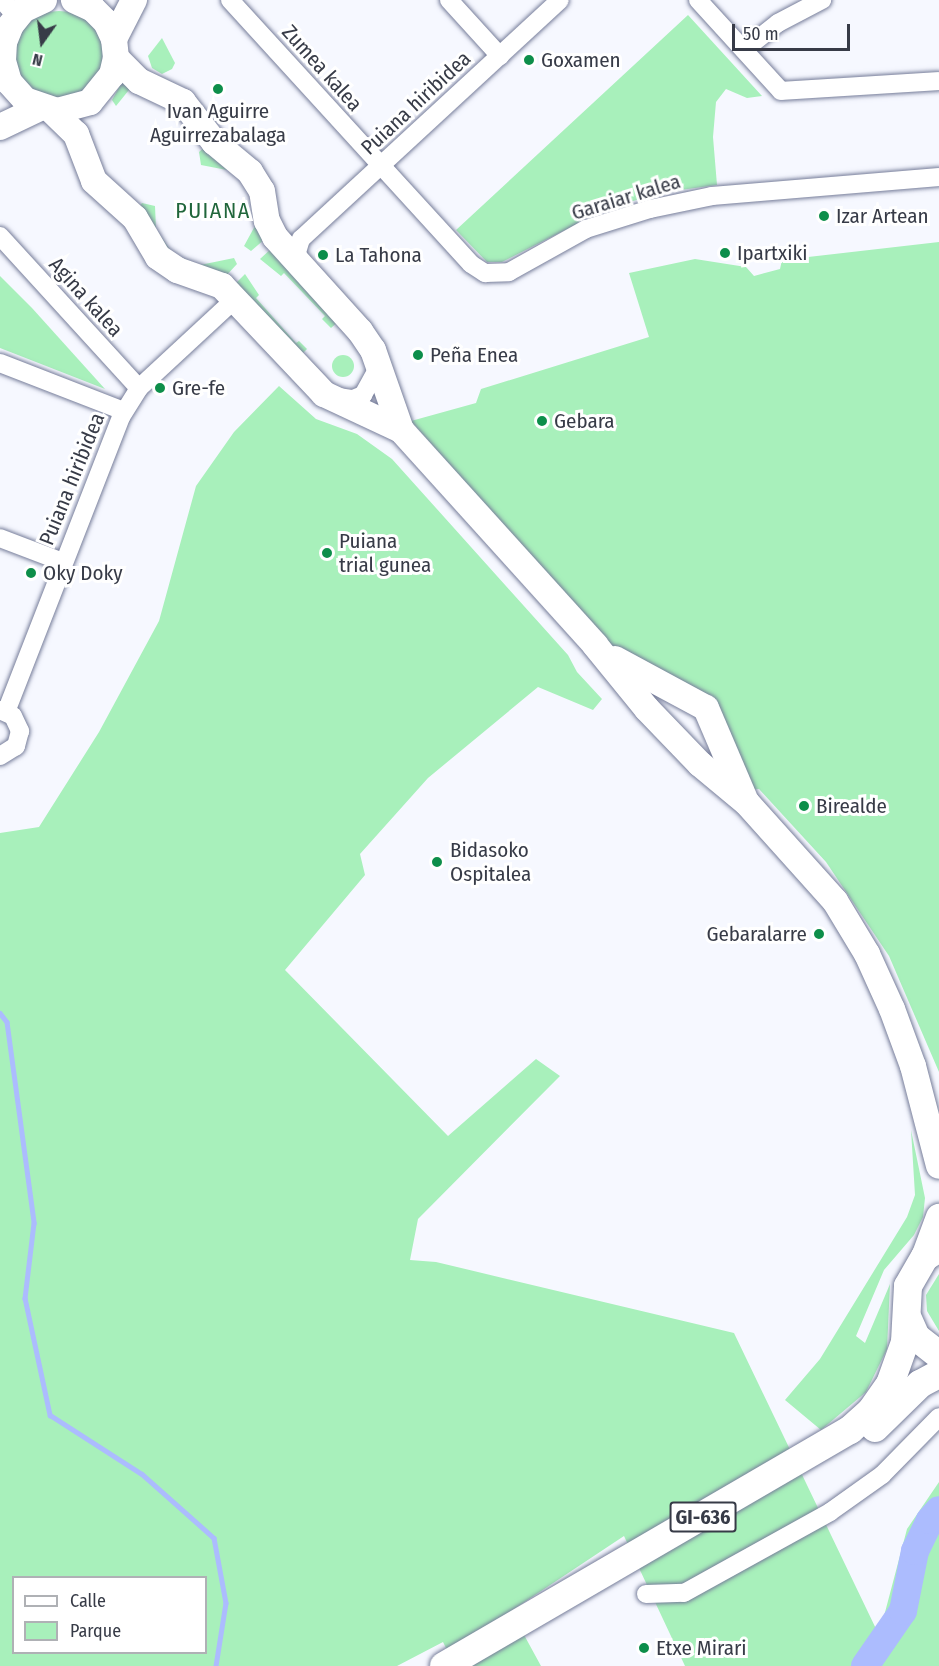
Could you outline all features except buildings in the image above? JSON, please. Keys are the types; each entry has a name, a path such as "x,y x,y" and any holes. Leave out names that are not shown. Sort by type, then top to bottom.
{"main road":[{"name":"GI-636","path":"444,1666 850,1430 871,1411 890,1384 905,1342 908,1286 931,1254"},
{"path":"908,1319 916,1337 939,1355"},
{"name":"GI-636","path":"478,1666 838,1459 920,1384 939,1374"}],"street":[{"path":"0,127 46,109 74,110 90,102 112,75 121,19 135,0"},
{"name":"Zumea kalea","path":"230,0 381,165"},
{"path":"449,0 500,56"},
{"name":"Puiana hiribidea","path":"302,239 560,0"},
{"path":"698,0 777,89 789,94 939,81"},
{"path":"744,50 778,22 822,0"},
{"path":"84,1 100,15 115,48 139,81 183,102 214,142 250,172 262,191 267,221 274,237 360,331 379,366 401,430 595,645 646,709 700,764 747,803 835,901 867,954 913,1066 939,1166"},
{"path":"25,4 3,42 1,65 16,92 46,109 76,134 94,181 135,218 158,257 177,270 217,282 317,389 339,404 401,430"},
{"name":"Garaiar kalea","path":"381,165 471,264 485,273 497,274 508,272 586,228 650,209 712,196 939,177"},
{"name":"Agina kalea","path":"0,236 139,388"},
{"path":"274,237 288,242 302,239"},
{"path":"300,266 297,252 302,239"},
{"name":"Puiana hiribidea","path":"3,711 124,411 139,388 234,299"},
{"path":"0,363 124,411"},
{"path":"317,389 340,397 358,398 371,386 379,366"},
{"path":"0,537 63,562"},
{"path":"595,645 642,676 693,698 706,708 747,803"},
{"path":"646,709 668,696 693,698"},
{"path":"0,756 10,752 19,739 18,723 3,711"},
{"path":"700,764 711,750 716,729"},
{"path":"931,1254 939,1217"},
{"path":"646,1594 684,1593 830,1512 882,1475 939,1417"}],"green space":[{"path":"59,11 84,18 96,30 103,55 96,80 84,92 59,99 34,92 22,80 15,55 22,30 34,18"},
{"path":"688,15 762,96 747,98 726,89 716,102 713,137 717,185 666,192 589,213 575,225 502,262 487,262 456,230"},
{"path":"162,38 175,63 172,69 162,74 152,68 148,56"},
{"path":"123,80 133,85 116,106 112,100"},
{"path":"208,144 240,168 258,192 266,238 251,251 244,246 256,224 253,199 243,181 232,171 201,165 199,152"},
{"path":"142,203 155,206 156,229 173,254 200,265 234,258 237,264 224,278 176,264 136,210"},
{"path":"939,242 939,1072 889,956 826,862 759,789 747,790 720,719 609,645 411,421 476,403 481,389 649,337 629,273 695,259 746,267 754,276 780,269 782,260"},
{"path":"273,247 340,320 331,328 322,319 325,316 284,273 281,276 260,259"},
{"path":"245,274 259,295 256,298 296,343 299,341 307,349 298,358 232,287"},
{"path":"0,276 32,308 105,389 0,348"},
{"path":"339,355 347,355 354,362 354,370 347,377 339,377 332,370 332,362"},
{"path":"279,386 316,419 357,434 392,459 568,655 577,672 602,699 593,710 538,687 428,778 360,854 365,875 285,970 448,1136 536,1059 560,1076 418,1219 410,1260 436,1262 734,1333 879,1635 907,1529 939,1482 939,1666 685,1666 624,1536 511,1611 541,1666 455,1666 443,1642 397,1666 0,1666 0,833 39,827 99,732 159,621 196,486 234,432"},
{"path":"911,1130 925,1198 923,1217 914,1235 884,1270 856,1336 865,1343 890,1284 887,1349 866,1392 821,1430 785,1400 820,1359 907,1217 915,1195"},
{"path":"939,1274 939,1331 927,1311 926,1295"}],"waterway":[{"path":"0,1013 7,1022 34,1223 25,1298 50,1415 142,1474 214,1538 226,1603 216,1666"},
{"path":"865,1666 903,1611 915,1551 930,1520 939,1510"}],"place":[{"name":"Goxamen","path":"529,60"},
{"name":"Ivan Aguirre Aguirrezabalaga","path":"218,89"},
{"name":"Izar Artean","path":"824,216"},
{"name":"Ipartxiki","path":"725,253"},
{"name":"La Tahona","path":"323,255"},
{"name":"Peña Enea","path":"418,355"},
{"name":"Gre-fe","path":"160,388"},
{"name":"Gebara","path":"542,421"},
{"name":"Puiana trial gunea","path":"327,553"},
{"name":"Oky Doky","path":"31,573"},
{"name":"Birealde","path":"804,806"},
{"name":"Bidasoko Ospitalea","path":"437,862"},
{"name":"Gebaralarre","path":"819,934"},
{"name":"Etxe Mirari","path":"644,1648"}],"district":[{"name":"PUIANA","path":"213,211"}]}
